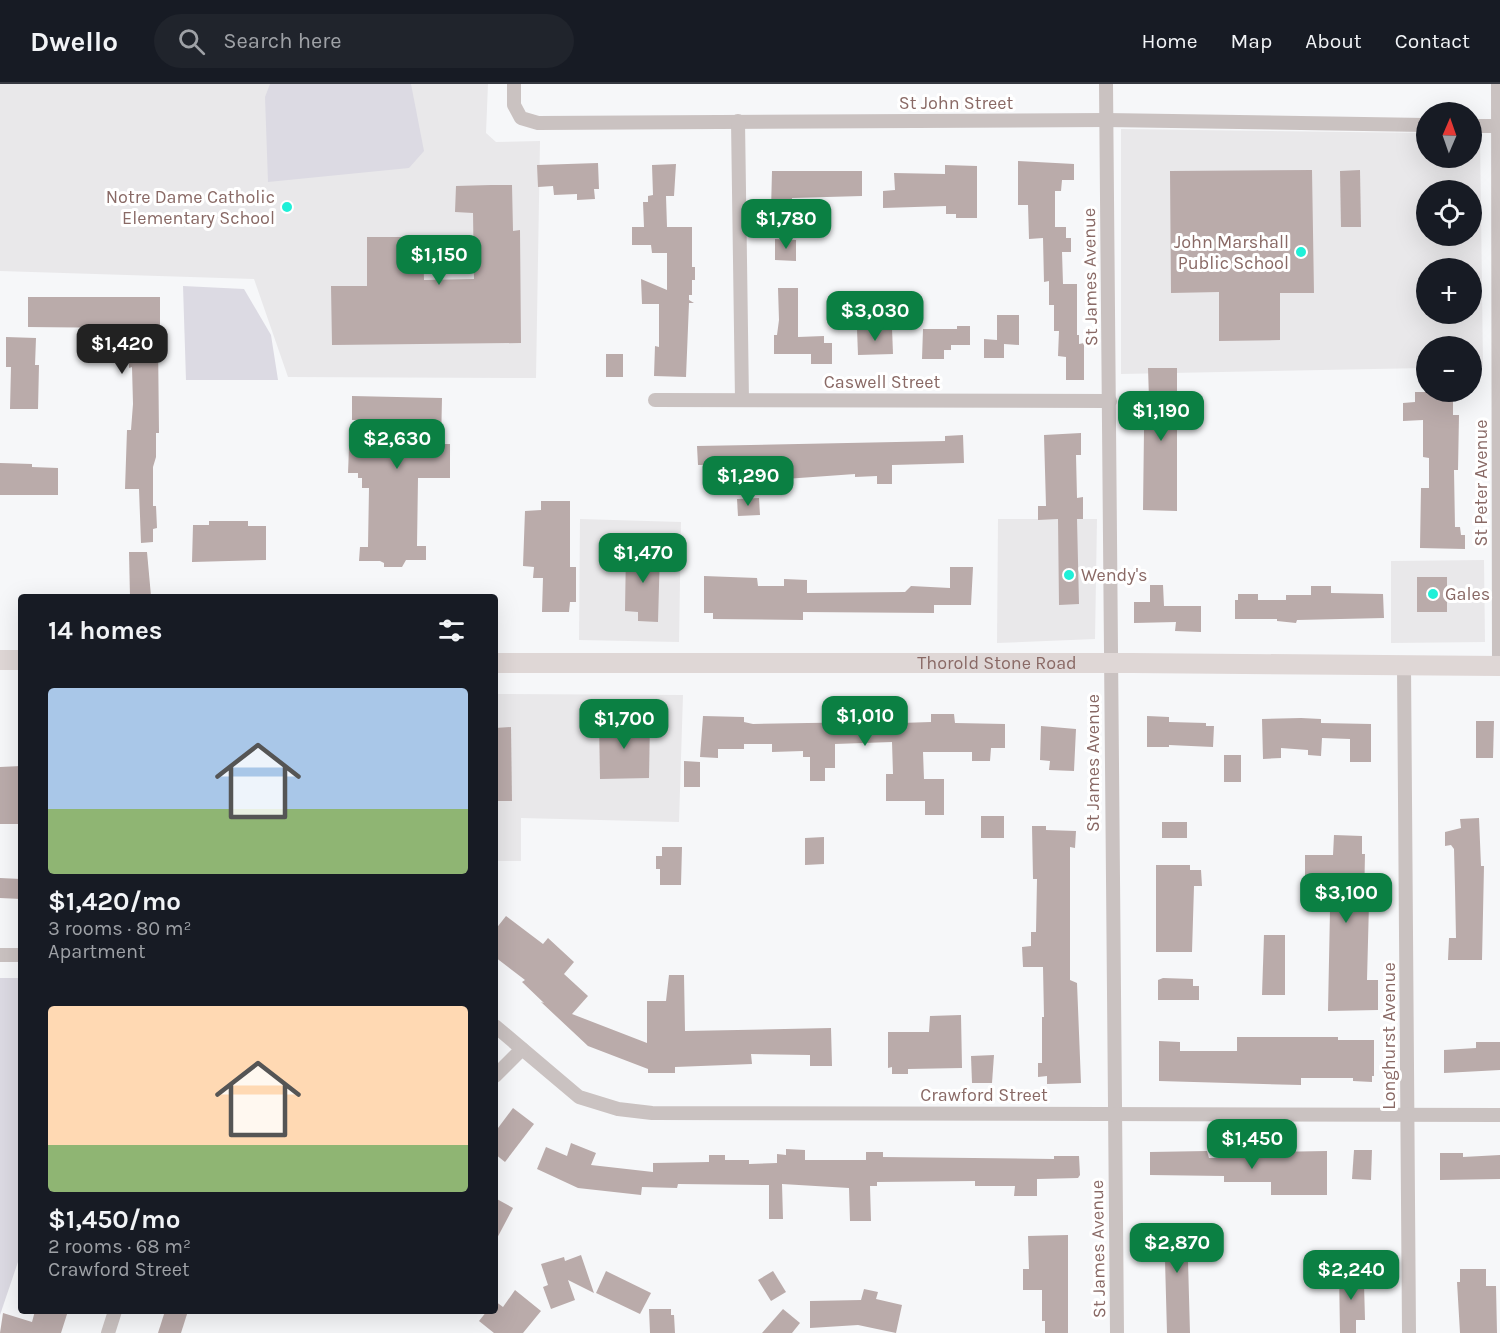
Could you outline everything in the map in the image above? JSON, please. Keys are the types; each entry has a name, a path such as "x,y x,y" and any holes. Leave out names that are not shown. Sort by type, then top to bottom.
{"main road":[{"path":"0,660 18,660"},
{"name":"Thorold Stone Road","path":"498,663 1111,663 1499,666"}],"street":[{"name":"St John Street","path":"514,84 514,105 521,118 538,123 1106,120 1416,125"},
{"name":"St James Avenue","path":"1106,84 1117,1333"},
{"name":"St Peter Avenue","path":"1498,84 1499,666"},
{"path":"738,121 742,400"},
{"path":"1482,126 1499,126"},
{"name":"Caswell Street","path":"655,400 1110,401"},
{"name":"Longhurst Avenue","path":"1404,666 1409,1333"},
{"path":"0,955 18,955"},
{"name":"Crawford Street","path":"498,1029 579,1097 618,1110 652,1113 1500,1115"},
{"path":"498,1073 522,1049"},
{"path":"108,1333 114,1314"}],"shaded area":[{"name":"Notre Dame Catholic Elementary School","path":"0,84 488,84 486,133 496,142 540,141 536,378 288,377 254,279 0,271"},
{"path":"270,84 411,84 424,151 409,168 268,182 265,97"},
{"name":"John Marshall Public School","path":"1121,129 1416,133 1416,168 1480,168 1481,180 1416,180 1416,246 1481,246 1482,258 1416,258 1416,324 1482,324 1482,289 1483,367 1482,336 1416,336 1416,368 1121,374"},
{"path":"183,286 244,289 271,335 278,380 186,380"},
{"path":"580,519 681,522 679,642 579,640"},
{"path":"998,519 1097,519 1095,639 997,643"},
{"path":"1484,560 1485,642 1391,643 1391,561"},
{"path":"498,694 683,695 679,822 521,818 521,861 498,861"},
{"path":"0,978 18,978 18,1262 0,1315"}],"building":[{"path":"1018,161 1074,164 1074,180 1062,180 1061,191 1055,191 1055,227 1066,227 1066,238 1071,238 1071,252 1062,252 1063,284 1077,284 1077,335 1079,335 1079,344 1084,343 1084,380 1066,380 1066,357 1058,356 1059,331 1054,331 1054,305 1049,305 1049,281 1044,282 1043,238 1029,239 1028,205 1018,205"},
{"path":"598,163 599,189 594,189 595,199 577,200 577,194 554,195 553,186 538,187 537,165"},
{"path":"676,164 674,196 666,196 667,227 692,227 692,267 695,267 692,295 689,295 689,300 694,303 689,303 686,377 654,376 655,346 659,347 659,304 642,304 641,279 667,290 667,253 652,253 651,245 632,245 632,227 644,227 643,202 648,202 648,196 653,195 652,165"},
{"path":"945,165 977,166 977,218 956,218 956,214 946,214 946,206 883,208 883,191 895,190 894,173 945,174"},
{"path":"1312,170 1314,293 1280,293 1280,340 1219,341 1219,292 1171,293 1170,171"},
{"path":"1360,170 1361,227 1341,227 1340,171"},
{"path":"772,171 862,171 862,196 792,198 792,211 771,210"},
{"path":"512,185 513,231 520,230 521,343 332,345 331,286 367,286 367,237 423,237 424,280 474,279 473,213 455,212 456,186"},
{"path":"775,239 796,240 796,261 775,260"},
{"path":"778,288 798,288 798,337 824,336 824,343 832,343 832,364 811,364 811,354 774,354 774,335 777,335 779,320"},
{"path":"28,297 160,297 159,433 156,433 156,457 153,467 153,506 156,506 157,528 153,529 153,542 141,543 139,489 125,489 127,430 131,430 133,404 132,367 129,368 129,359 127,359 127,328 28,327"},
{"path":"997,315 1019,315 1019,345 1004,344 1004,358 984,358 984,339 997,340"},
{"path":"957,326 970,326 970,345 951,345 951,350 944,350 944,359 922,359 923,329 957,329"},
{"path":"892,328 893,354 858,355 857,329"},
{"path":"6,337 36,338 35,365 39,365 38,409 10,409 11,367 6,367"},
{"path":"606,354 623,354 623,377 606,377"},
{"path":"1148,368 1177,368 1177,511 1143,510 1144,430 1150,430"},
{"path":"1416,392 1416,402 1453,402 1453,415 1459,415 1458,470 1454,470 1455,527 1460,527 1461,535 1465,535 1465,549 1420,548 1421,488 1429,488 1429,458 1423,457 1423,420 1403,421 1403,403 1415,402"},
{"path":"352,396 442,398 441,444 450,444 450,478 418,478 417,546 426,546 426,560 406,560 402,567 384,567 384,563 380,561 359,561 360,547 368,547 369,488 362,488 362,478 358,478 358,473 348,473 349,448 358,448 358,420 352,420"},
{"path":"1081,433 1081,455 1076,455 1077,498 1083,497 1083,519 1077,519 1079,604 1059,605 1058,519 1038,520 1038,506 1046,506 1044,435"},
{"path":"963,435 964,463 892,465 892,484 877,484 877,476 855,477 855,474 785,479 784,464 698,465 697,446 945,441 945,436"},
{"path":"0,463 58,468 58,495 0,495"},
{"path":"759,498 760,515 738,516 737,499"},
{"path":"541,501 570,501 570,567 576,567 576,602 570,602 569,612 542,612 543,578 533,578 534,567 523,566 525,511 541,510"},
{"path":"209,521 248,521 248,526 266,526 266,560 192,562 193,525 209,525"},
{"path":"626,549 660,550 658,622 638,621 638,612 625,611"},
{"path":"129,552 147,552 151,594 130,594"},
{"path":"950,567 973,567 971,605 934,605 934,613 803,612 803,620 713,619 713,613 704,613 704,576 757,578 758,586 784,586 784,579 807,580 807,593 905,592 911,586 950,588"},
{"path":"1417,577 1447,577 1447,612 1417,612"},
{"path":"1150,585 1163,585 1164,606 1201,606 1201,632 1175,631 1176,622 1134,623 1134,602 1150,602"},
{"path":"1311,586 1331,586 1331,593 1383,594 1384,618 1297,620 1296,623 1277,621 1277,619 1235,619 1235,600 1238,600 1238,594 1258,594 1258,600 1286,600 1286,595 1311,595"},
{"path":"931,714 954,714 955,723 1005,724 1005,748 991,748 990,761 972,761 972,752 923,752 924,779 944,779 944,815 925,815 925,801 886,801 886,774 893,774 892,742 835,744 835,768 825,768 825,781 810,781 810,757 803,757 803,751 772,752 772,744 744,744 744,749 718,749 718,758 700,757 703,716 744,717 744,722 753,724 870,722 870,724 931,722"},
{"path":"1147,716 1169,717 1169,722 1206,723 1206,726 1214,726 1213,747 1169,745 1169,747 1147,747"},
{"path":"1262,719 1321,719 1321,723 1371,724 1371,762 1350,762 1350,739 1322,738 1321,756 1308,755 1308,750 1281,748 1281,758 1263,759"},
{"path":"650,721 649,778 600,779 599,722"},
{"path":"1476,721 1494,721 1493,758 1476,758"},
{"path":"1041,726 1076,729 1074,771 1049,770 1050,761 1040,760"},
{"path":"511,727 512,801 498,801 498,728"},
{"path":"1224,755 1241,755 1241,782 1224,782"},
{"path":"684,761 700,762 700,787 684,787"},
{"path":"18,766 18,824 0,824 0,767"},
{"path":"981,816 1004,816 1004,838 981,838"},
{"path":"1479,818 1481,866 1484,866 1482,960 1448,960 1449,938 1456,938 1455,888 1454,849 1451,845 1445,846 1445,832 1461,828 1460,819"},
{"path":"1162,822 1187,822 1187,838 1162,838"},
{"path":"1032,826 1046,826 1046,830 1076,831 1075,848 1070,847 1070,980 1077,983 1081,1083 1047,1084 1047,1076 1038,1077 1038,1063 1042,1063 1043,967 1023,967 1022,947 1031,946 1031,932 1036,932 1037,879 1033,879"},
{"path":"1334,835 1362,836 1362,854 1365,854 1364,903 1369,903 1367,980 1378,980 1378,1010 1328,1011 1330,910 1322,910 1322,884 1305,883 1305,855 1333,855"},
{"path":"824,837 824,864 805,865 805,838"},
{"path":"662,847 682,847 681,885 660,885 660,869 656,869 656,856 662,856"},
{"path":"1156,865 1190,865 1190,870 1201,870 1202,886 1194,886 1192,952 1156,952"},
{"path":"0,878 18,879 18,899 0,898"},
{"path":"506,916 543,944 548,938 574,962 564,974 588,996 572,1014 647,1043 647,1001 666,1001 669,975 684,975 685,1031 831,1028 832,1066 810,1066 810,1055 751,1054 752,1064 675,1067 675,1073 648,1073 648,1069 588,1046 541,1002 544,1003 522,982 525,980 498,959 498,926"},
{"path":"1264,935 1285,935 1285,995 1262,995"},
{"path":"1163,978 1193,979 1193,986 1199,986 1199,1000 1158,1000 1158,980"},
{"path":"961,1015 962,1068 908,1069 908,1074 892,1074 892,1067 888,1068 888,1032 929,1032 930,1016"},
{"path":"1237,1037 1338,1037 1338,1040 1374,1040 1374,1076 1372,1076 1372,1082 1353,1081 1353,1078 1301,1078 1301,1085 1159,1081 1159,1041 1180,1042 1180,1051 1237,1051"},
{"path":"1476,1042 1500,1042 1500,1070 1444,1073 1444,1050 1476,1048"},
{"path":"994,1055 992,1083 972,1083 971,1056"},
{"path":"513,1108 534,1124 505,1162 498,1156 498,1128"},
{"path":"571,1143 596,1153 591,1165 653,1172 653,1163 709,1162 709,1155 725,1155 725,1160 749,1160 749,1164 777,1163 777,1154 786,1155 786,1149 805,1150 805,1160 866,1160 866,1152 883,1152 883,1157 1054,1159 1054,1156 1079,1156 1080,1175 1078,1178 1037,1179 1037,1196 1014,1196 1015,1186 975,1186 975,1181 877,1182 877,1186 870,1186 871,1221 850,1221 849,1188 782,1184 783,1219 769,1219 769,1185 678,1184 677,1188 642,1187 641,1195 578,1188 537,1169 546,1147 567,1156"},
{"path":"1354,1150 1372,1150 1371,1180 1352,1179"},
{"path":"1207,1151 1209,1158 1271,1158 1271,1152 1327,1151 1327,1195 1271,1195 1271,1182 1224,1182 1224,1176 1150,1175 1150,1152"},
{"path":"1440,1153 1463,1153 1463,1157 1500,1155 1500,1179 1440,1180"},
{"path":"498,1200 513,1208 498,1236"},
{"path":"1165,1225 1194,1225 1194,1261 1188,1261 1190,1333 1167,1333 1165,1260 1157,1260 1157,1240 1160,1240 1160,1235 1165,1234"},
{"path":"1068,1235 1068,1333 1045,1333 1045,1321 1042,1321 1042,1290 1023,1290 1023,1269 1029,1269 1028,1236"},
{"path":"581,1255 594,1293 568,1280 575,1300 551,1309 543,1287 548,1285 541,1264 564,1257 565,1261"},
{"path":"1460,1269 1486,1269 1486,1286 1496,1286 1497,1333 1460,1333 1457,1282 1460,1282"},
{"path":"606,1271 651,1293 640,1314 596,1293"},
{"path":"773,1271 786,1292 771,1301 758,1280"},
{"path":"1339,1271 1359,1271 1359,1283 1364,1283 1365,1320 1356,1320 1356,1333 1340,1333"},
{"path":"864,1289 878,1292 876,1299 902,1305 896,1333 858,1325 810,1328 810,1301 861,1300"},
{"path":"515,1290 541,1311 523,1333 494,1333 479,1321 485,1314 498,1314 498,1303 503,1307"},
{"path":"649,1309 671,1309 671,1315 674,1315 675,1333 650,1333"},
{"path":"783,1309 800,1323 792,1333 762,1333"},
{"path":"3,1313 32,1322 34,1314 67,1314 61,1333 0,1333"},
{"path":"164,1314 187,1314 181,1333 158,1333"}],"place":[{"name":"Notre Dame Catholic Elementary School","path":"287,207"},
{"name":"John Marshall Public School","path":"1301,252"},
{"name":"Wendy's","path":"1069,575"},
{"name":"Gales","path":"1433,594"}]}
